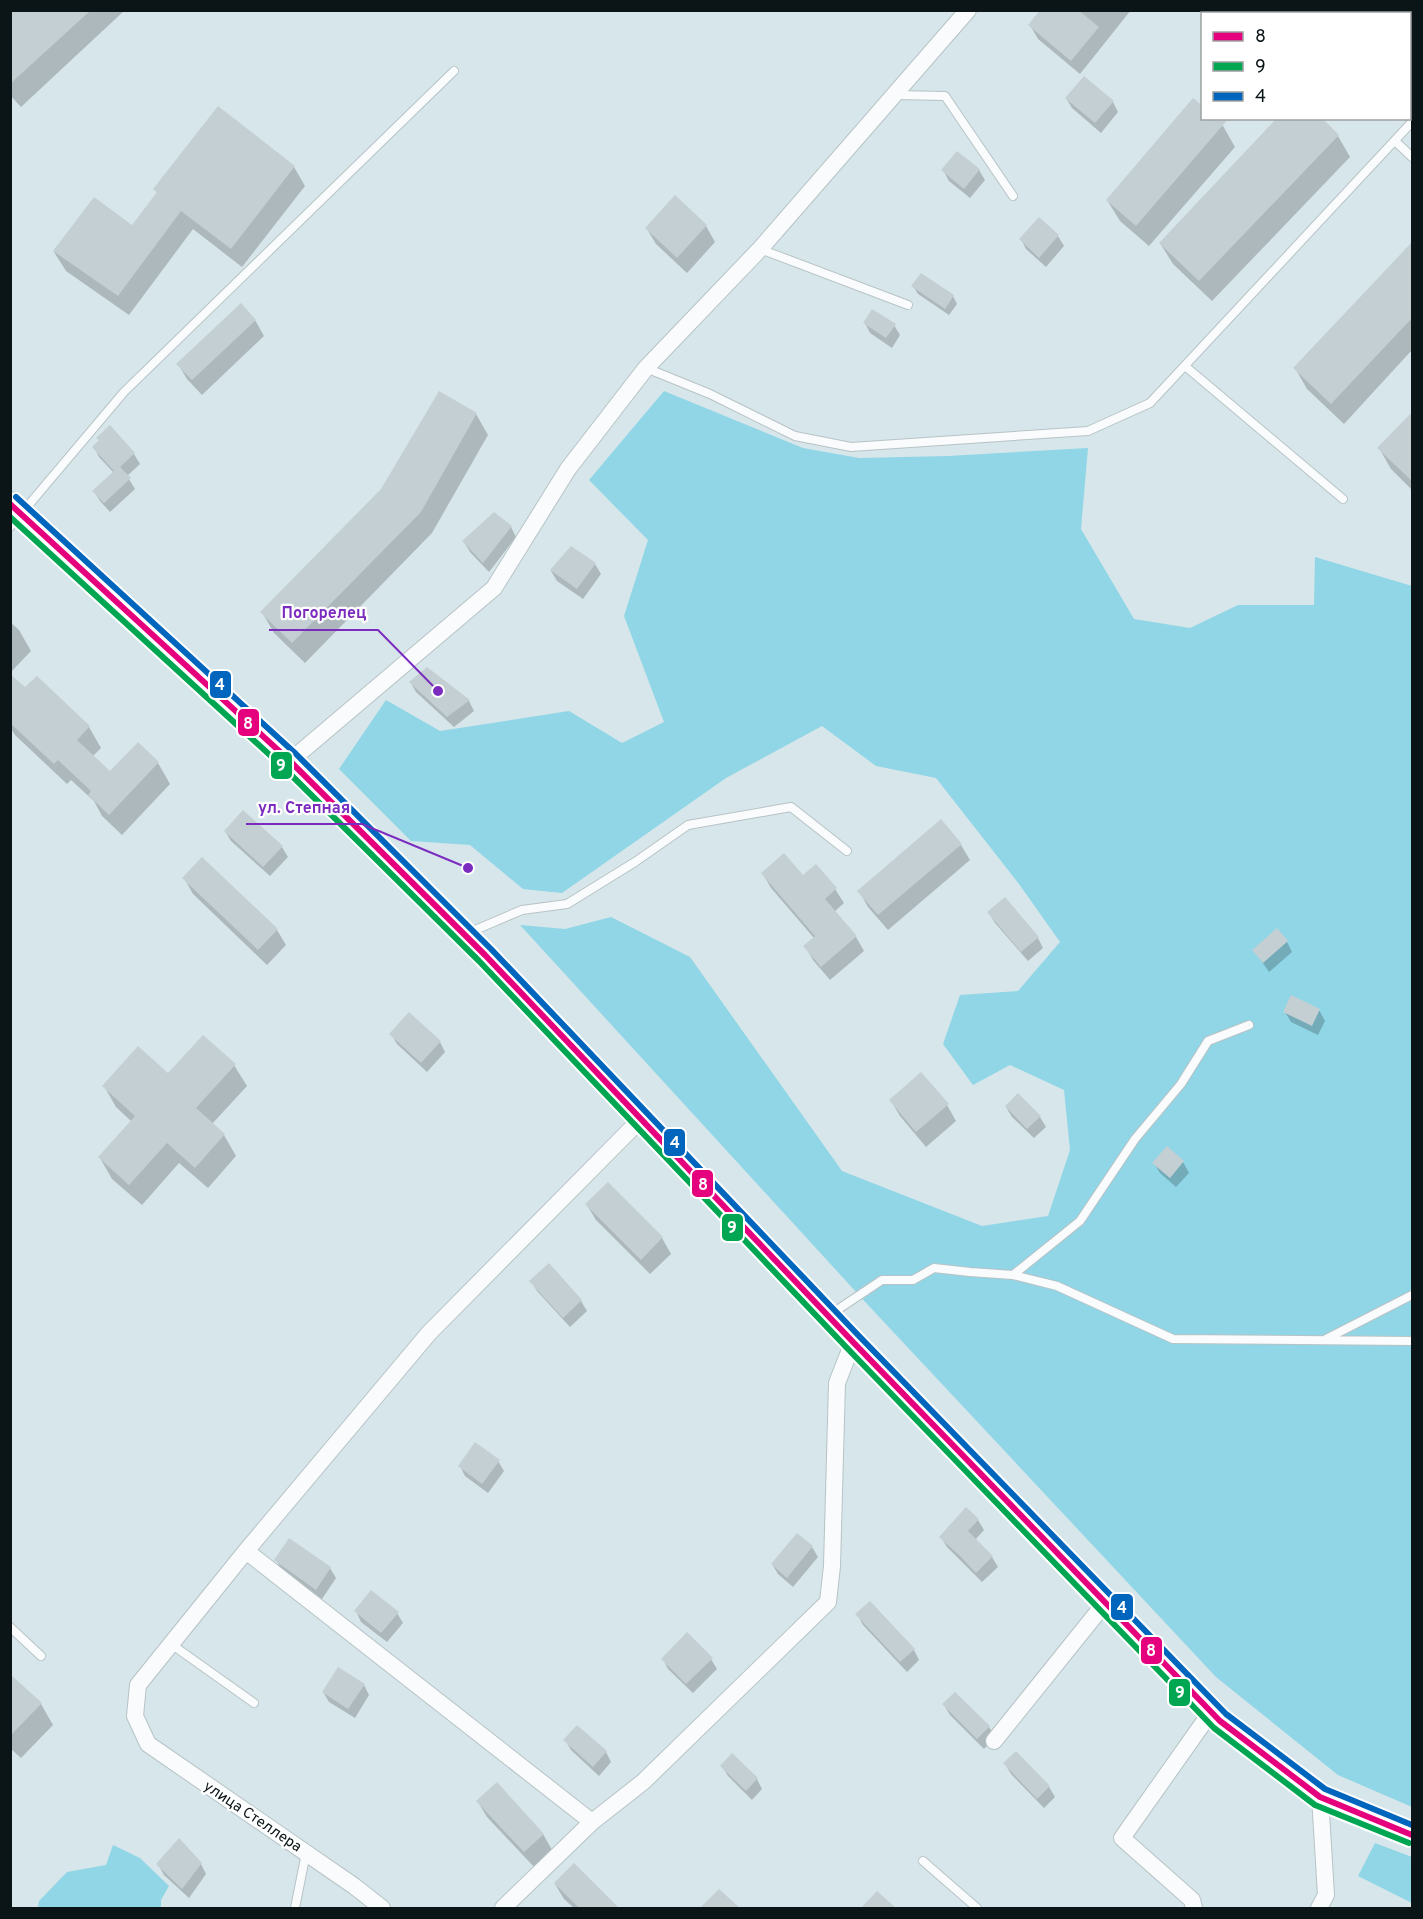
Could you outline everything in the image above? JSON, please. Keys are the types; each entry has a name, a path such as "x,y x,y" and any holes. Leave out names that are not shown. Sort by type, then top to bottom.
{"street":[{"path":"290,761 494,588 568,469 646,368 760,249 968,10"},
{"path":"14,515 290,761 465,935 828,1316 1220,1721 1320,1797 1413,1834"},
{"path":"171,1644 429,1333 641,1119"},
{"path":"503,1908 592,1822 643,1782 828,1602 832,1566 837,1383 853,1342"},
{"path":"246,1551 592,1822"},
{"path":"994,1741 1105,1604"},
{"name":"улица Стеллера","path":"171,1644 138,1685 135,1716 148,1744 354,1886 382,1908"},
{"path":"1194,1908 1192,1900 1122,1838 1211,1712"},
{"path":"1319,1908 1326,1895 1320,1797"}],"lane":[{"path":"14,515 124,392 454,70"},
{"path":"895,95 945,96 1013,196"},
{"path":"646,368 710,394 795,436 851,447 1088,431 1150,403 1413,122"},
{"path":"1395,141 1413,157"},
{"path":"760,249 909,305"},
{"path":"1185,366 1342,499"},
{"path":"465,935 522,910 567,904 635,862 688,825 791,807 847,851"},
{"path":"1013,1275 1080,1221 1135,1139 1181,1084 1208,1041 1249,1025"},
{"path":"828,1316 882,1280 913,1280 934,1268 1013,1275 1056,1286 1173,1339 1413,1341"},
{"path":"1323,1340 1413,1295"},
{"path":"10,1627 41,1656"},
{"path":"171,1644 254,1703"},
{"path":"295,1908 306,1853"},
{"path":"923,1862 977,1908"}],"shaded area":[{"path":"664,391 803,448 859,458 948,456 1088,448 1081,529 1134,619 1190,628 1238,605 1314,605 1315,557 1412,586 1412,1807 1338,1775 1216,1677 868,1305 520,925 565,929 611,917 690,957 842,1171 982,1226 1048,1216 1070,1150 1064,1090 1010,1065 973,1085 943,1044 960,995 1018,991 1060,942 1019,884 936,778 876,766 822,726 726,778 562,893 523,889 470,845 411,841 339,769 386,700 440,731 569,711 622,743 664,722 624,616 648,540 589,480"},
{"path":"1375,1843 1412,1857 1412,1903 1358,1876"},
{"path":"113,1845 140,1858 169,1886 161,1900 161,1908 38,1908 39,1901 67,1872 106,1865"}],"building":[{"path":"10,10 91,10 10,84"},
{"path":"1040,10 1078,10 1099,27 1071,61 1028,25"},
{"path":"1084,76 1114,101 1095,123 1065,98"},
{"path":"1193,98 1201,104 1201,120 1227,120 1136,226 1106,200"},
{"path":"218,106 295,166 231,249 181,211 118,296 53,251 94,197 132,225 157,192 153,189"},
{"path":"1275,120 1324,120 1339,135 1199,281 1159,243"},
{"path":"957,151 980,169 964,189 941,170"},
{"path":"675,195 707,225 677,258 645,228"},
{"path":"1039,217 1059,235 1039,258 1019,239"},
{"path":"1413,241 1413,317 1331,404 1293,368"},
{"path":"921,273 954,295 945,309 911,286"},
{"path":"241,303 256,320 192,380 176,364"},
{"path":"872,309 896,324 886,338 863,323"},
{"path":"439,391 477,413 421,512 292,643 260,612 381,489"},
{"path":"1413,411 1413,482 1377,448"},
{"path":"110,425 135,453 120,467 131,478 104,503 92,491 114,471 92,447 99,440 96,438"},
{"path":"494,512 512,526 483,563 462,541"},
{"path":"571,546 596,563 577,589 550,570"},
{"path":"427,667 470,700 447,717 409,682"},
{"path":"10,674 25,687 37,676 90,726 77,740 110,771 138,742 159,762 109,815 88,795 91,791 58,760 54,764 10,723"},
{"path":"243,810 283,846 263,867 224,831"},
{"path":"941,819 962,844 878,915 857,891"},
{"path":"784,853 803,875 816,864 837,888 825,899 857,936 821,967 803,946 815,936 761,873"},
{"path":"202,857 278,929 258,950 182,878"},
{"path":"1005,897 1039,937 1021,952 987,912"},
{"path":"1277,928 1288,941 1263,963 1252,950"},
{"path":"1291,995 1320,1009 1312,1026 1283,1012"},
{"path":"409,1012 441,1041 421,1063 389,1034"},
{"path":"203,1035 236,1064 196,1108 225,1134 195,1168 167,1143 129,1185 98,1157 135,1116 102,1086 138,1046 168,1073"},
{"path":"921,1072 949,1104 916,1132 889,1100"},
{"path":"1018,1093 1041,1116 1027,1129 1005,1106"},
{"path":"1167,1146 1184,1161 1170,1178 1152,1163"},
{"path":"608,1182 663,1237 641,1260 585,1204"},
{"path":"549,1263 582,1300 563,1318 529,1281"},
{"path":"475,1442 500,1460 482,1484 458,1466"},
{"path":"966,1507 979,1519 968,1531 993,1556 976,1573 939,1537"},
{"path":"797,1533 813,1546 787,1578 771,1564"},
{"path":"289,1538 331,1567 316,1590 274,1560"},
{"path":"371,1590 399,1612 381,1633 354,1611"},
{"path":"870,1601 915,1649 900,1662 855,1614"},
{"path":"687,1632 713,1658 686,1684 661,1659"},
{"path":"338,1667 365,1684 348,1709 322,1692"},
{"path":"10,1674 42,1703 10,1736"},
{"path":"955,1692 990,1726 977,1739 942,1704"},
{"path":"577,1725 607,1751 593,1767 563,1740"},
{"path":"1016,1751 1050,1786 1037,1799 1003,1763"},
{"path":"732,1753 758,1778 746,1791 720,1766"},
{"path":"497,1782 544,1834 524,1852 476,1801"},
{"path":"179,1838 202,1863 182,1889 156,1864"},
{"path":"574,1863 619,1908 579,1908 554,1883"},
{"path":"719,1889 740,1908 700,1908"},
{"path":"877,1891 896,1908 861,1908"}],"transit line":[{"name":"4","path":"16,497 296,754 491,949 859,1336 1226,1714 1325,1789 1412,1825"},
{"name":"8","path":"10,504 290,761 485,955 853,1342 1220,1721 1320,1797 1412,1835"},
{"name":"9","path":"10,517 284,768 479,961 847,1348 1214,1728 1315,1805 1409,1843"}],"place":[{"name":"Погорелец","path":"438,691"},
{"name":"ул. Степная","path":"468,868"}]}
